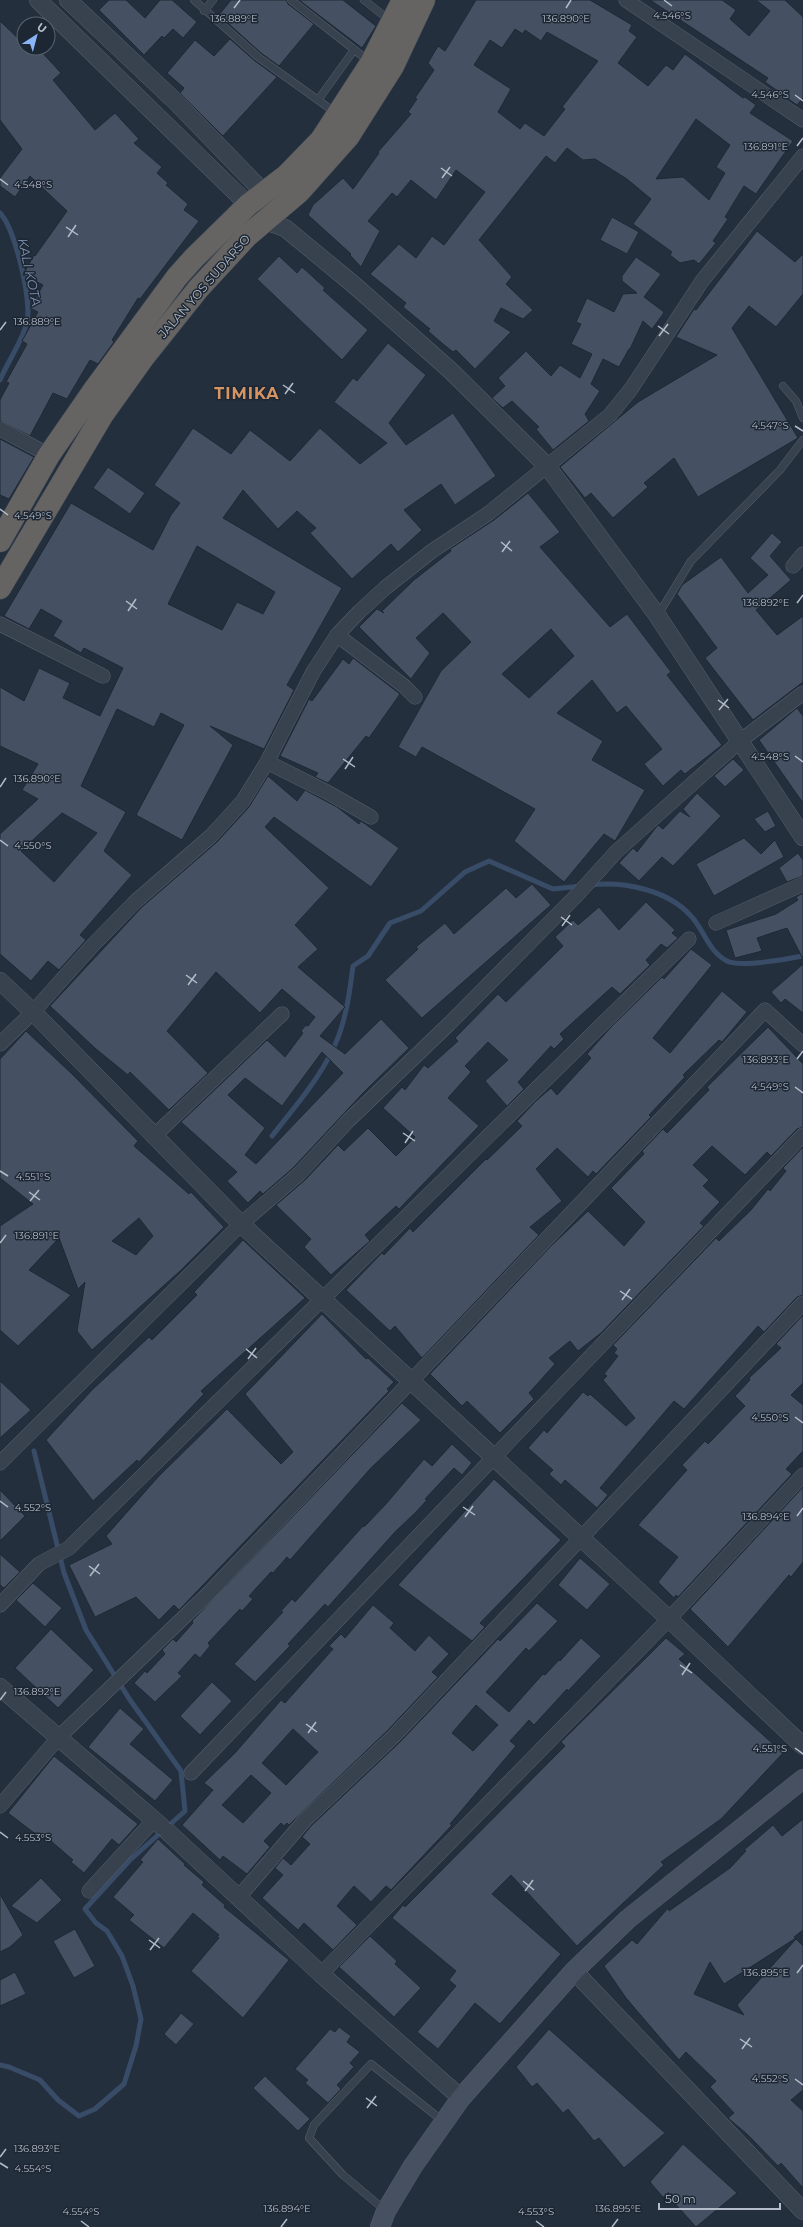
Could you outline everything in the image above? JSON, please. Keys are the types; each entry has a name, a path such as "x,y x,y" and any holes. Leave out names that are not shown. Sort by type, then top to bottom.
{"highway":[{"name":"JALAN YOS SUDARSO","path":"0,541 49,455 94,390 177,277 194,258 256,199 287,175 321,140 371,63 403,0"},
{"name":"JALAN YOS SUDARSO","path":"0,588 103,414 143,358 198,289 247,236 276,219 348,137 393,66 424,0"}],"main road":[{"path":"383,2219 413,2166 461,2098 574,1971 628,1919 701,1858 803,1779"}],"street":[{"path":"38,0 276,219 353,284 445,366 547,466 658,615 803,837"},
{"path":"68,0 177,103 256,199"},
{"path":"626,0 803,120"},
{"path":"0,1044 33,1012 92,946 136,901 230,817 243,801 267,762 289,717 337,635 385,588 432,551 489,513 610,415 627,394 702,281 803,156"},
{"path":"0,429 49,455"},
{"path":"793,566 803,554"},
{"path":"0,624 103,676"},
{"path":"337,635 404,686 415,697"},
{"path":"0,1463 241,1224 299,1174 349,1120 576,896 587,882 617,851 740,741 803,693"},
{"path":"267,762 327,792 371,817"},
{"path":"716,923 803,884"},
{"path":"0,1606 39,1564 69,1548 689,939"},
{"path":"0,981 33,1012 241,1224 582,1538 803,1746"},
{"path":"0,1806 59,1737 208,1594 765,1010 803,1045"},
{"path":"154,1136 282,1014"},
{"path":"191,1773 803,1135"},
{"path":"238,1898 306,1820 394,1736 803,1303"},
{"path":"321,1974 669,1619 803,1475"},
{"path":"0,1687 161,1826 321,1974 461,2098"},
{"path":"89,1891 161,1826"},
{"path":"574,1971 803,2211"}],"lane":[{"path":"194,0 204,11 258,56 338,114"},
{"path":"204,11 213,0"},
{"path":"291,0 371,63"},
{"path":"364,0 393,22"},
{"path":"318,100 354,50"},
{"path":"783,386 796,401 803,418"},
{"path":"658,615 690,561 780,470 803,440"},
{"path":"383,2219 309,2138 314,2126 371,2064 445,2122"}],"building":[{"path":"109,0 126,0 145,18 160,0 172,0 197,22 183,38 173,29 164,38 162,36 144,55 99,10"},
{"path":"231,0 286,0 288,4 314,24 279,66 261,53 219,15"},
{"path":"299,0 343,0 376,26 362,48"},
{"path":"476,0 590,0 632,25 629,31 637,37 618,63 648,86 666,65 673,70 685,54 743,98 745,97 756,105 750,113 793,141 756,194 744,186 725,217 728,219 713,241 716,243 699,264 694,260 680,263 670,255 672,252 633,224 651,199 627,179 595,159 583,160 567,148 555,163 546,156 479,240 512,277 506,284 533,310 523,319 501,308 494,321 511,332 475,369 456,350 453,352 428,331 430,329 403,307 406,303 370,274 399,244 416,258 432,236 444,245 485,192 456,170 436,200 411,180 397,197 392,193 368,221 380,231 361,267 350,255 351,254 308,215 313,205 343,178 353,189 379,153 378,152 411,114 408,112 417,99 415,98 434,70 428,63 438,46 445,51","holes":["515,29 523,34 525,30 541,41 547,32 598,61 562,107 565,109 544,136 525,123 520,129 498,112 511,89 474,65 490,40 502,48","696,119 730,145 716,167 725,173 709,200 683,177 656,179"]},
{"path":"650,0 722,0 736,10 730,19 749,36 770,11 756,0 785,0 803,17 803,98 797,105 765,82 768,78"},
{"path":"0,21 16,36 16,56 45,56 61,73 53,80 95,130 115,113 139,139 134,143 162,167 157,173 168,183 166,185 188,204 184,210 199,221 140,299 138,298 112,340 114,342 98,364 90,360 67,399 53,393 30,436 0,421 0,400 9,383 6,382 27,344 22,341 38,312 30,308 43,285 23,275 34,255 35,256 67,211 30,176 15,197 0,186 0,178 22,149 0,120"},
{"path":"230,39 255,61 277,77 223,136 180,93 184,88 167,73 195,40 214,56"},
{"path":"612,217 639,232 627,254 600,240"},
{"path":"757,231 795,262 803,254 803,294 776,327 749,306 732,328 798,438 698,497 674,458 644,483 648,487 613,518 591,493 585,498 560,467 638,402 717,355 676,337 694,309 696,310"},
{"path":"279,256 297,273 302,267 325,288 323,290 368,330 342,360 257,279"},
{"path":"636,257 661,274 644,297 664,312 652,329 643,321 630,349 619,367 603,359 591,384 600,391 585,414 589,421 553,450 536,429 539,427 512,401 503,408 492,398 505,386 498,378 526,351 551,376 560,365 580,378 592,354 571,344 581,324 576,322 587,298 614,312 623,294 637,293 622,281 622,276"},
{"path":"388,343 426,375 389,423 406,445 453,413 496,476 455,505 441,484 404,510 422,530 398,552 391,544 352,579 310,533 316,528 297,511 278,529 243,490 223,518 342,588 287,685 294,690 264,749 210,726 233,745 182,840 136,815 184,725 161,713 154,727 117,709 81,786 126,812 104,851 132,875 80,935 86,940 59,970 48,961 31,981 0,954 0,834 38,799 22,790 38,764 0,746 0,687 24,701 39,668 70,683 63,698 100,716 123,668 84,648 81,653 53,636 62,621 41,609 29,629 4,616 71,503 153,550 171,515 180,503 154,485 193,428 231,454 250,430 290,461 320,428 360,464 387,443 334,402 353,378 357,381","holes":["197,546 275,592 263,614 237,602 222,630 168,604","62,813 97,833 54,882 21,851"]},
{"path":"0,439 34,457 9,499 0,495"},
{"path":"108,467 145,493 130,514 93,488"},
{"path":"528,493 560,532 540,547 610,627 627,614 671,672 667,675 722,745 685,774 681,770 663,786 644,764 662,749 626,706 617,713 592,680 557,713 603,741 592,760 645,790 615,841 604,834 564,882 514,841 535,809 422,747 416,757 398,747 441,671 471,642 443,613 416,638 430,653 411,679 359,627 377,609 384,613 382,611 414,580 451,551 450,549 494,520","holes":["551,629 574,656 529,698 502,674"]},
{"path":"772,533 782,542 770,556 791,580 756,610 777,635 803,616 803,682 753,720 705,658 717,648 677,594 682,585 721,557 748,593 768,575 750,558"},
{"path":"353,658 400,694 369,738 366,736 328,783 315,777 318,773 280,756 309,699 312,701 343,659 349,664"},
{"path":"797,708 803,716 803,803 759,740"},
{"path":"733,759 744,770 725,787 714,776"},
{"path":"268,776 297,801 305,790 337,807 359,824 361,821 399,848 371,887 274,817 265,827 329,888 295,925 318,949 298,967 345,1007 320,1036 345,1054 381,1019 409,1048 363,1093 293,1168 263,1194 260,1191 248,1203 227,1181 237,1172 181,1122 267,1040 285,1057 303,1033 301,1031 306,1025 308,1026 315,1017 282,989 260,1013 216,972 167,1031 208,1073 169,1110 130,1072 128,1075 96,1049 50,1006 142,907 217,842 249,807","holes":["322,1052 343,1073 256,1164 245,1155 265,1128 228,1095 245,1078 282,1106"]},
{"path":"697,793 721,816 673,866 662,857 639,881 619,863 633,848 637,852 658,825 663,829 680,811 690,817 683,809"},
{"path":"768,811 776,826 765,832 754,819"},
{"path":"744,838 761,854 775,840 784,857 714,896 696,864"},
{"path":"798,853 803,860 803,876 787,882 779,868"},
{"path":"532,884 551,905 422,1018 385,980 418,949 416,947 445,923 454,934 506,888 516,898"},
{"path":"803,893 803,959 787,928 757,938 762,951 735,958 726,930 776,914 798,900 796,897"},
{"path":"646,902 675,930 672,933 678,938 667,948 661,944 646,960 650,965 620,994 612,987 560,1034 564,1039 554,1049 551,1046 518,1082 524,1089 507,1106 485,1081 508,1060 488,1042 465,1066 471,1072 448,1098 479,1126 399,1209 396,1206 365,1235 370,1241 331,1275 304,1247 311,1239 276,1205 305,1180 338,1145 344,1151 368,1128 396,1156 415,1137 383,1108 402,1087 405,1090 424,1065 428,1068 458,1041 455,1038 498,994 506,1002 563,946 555,937 573,920 578,925 599,907 619,930"},
{"path":"691,949 712,965 653,1038 670,1053 722,991 747,1012 722,1042 719,1040 683,1075 685,1077 649,1115 651,1117 596,1174 593,1171 588,1177 557,1148 536,1169 562,1201 530,1227 539,1235 422,1358 395,1326 390,1331 346,1290 382,1253 384,1255 410,1228 413,1232 486,1159 487,1160 522,1126 517,1121 536,1101 551,1088 557,1095 591,1058 587,1054 611,1027 662,977 664,979"},
{"path":"803,964 803,1013 785,999 781,1003 771,992"},
{"path":"768,1027 803,1064 803,1127 797,1129 771,1156 767,1152 745,1175 712,1146 693,1165 709,1180 703,1186 720,1202 700,1223 704,1226 601,1333 578,1351 570,1341 549,1358 555,1364 529,1393 534,1399 500,1433 467,1401 462,1406 430,1374 551,1246 588,1211 624,1246 645,1222 611,1188 644,1154 642,1151 663,1129 667,1133 709,1090 707,1087"},
{"path":"26,1031 71,1073 138,1141 134,1146 189,1194 191,1192 224,1227 180,1271 92,1350 77,1331 85,1282 78,1289 59,1238 29,1270 71,1295 18,1346 0,1330 0,1226 33,1204 0,1178 0,1059","holes":["139,1218 153,1236 136,1255 112,1241"]},
{"path":"803,1147 803,1295 797,1297 764,1332 758,1326 684,1409 674,1401 600,1488 608,1495 597,1508 565,1480 561,1485 549,1474 553,1470 528,1448 544,1430 547,1433 583,1392 588,1396 590,1394 626,1426 635,1418 603,1380 607,1376 604,1374 618,1356 614,1353 617,1349 613,1345 716,1238 719,1241 751,1210 768,1189 770,1191 786,1171 783,1168"},
{"path":"243,1240 305,1298 201,1391 204,1394 139,1462 137,1460 93,1501 46,1440 92,1390 149,1337 152,1340 197,1295 194,1292"},
{"path":"322,1314 366,1359 368,1358 394,1382 387,1389 389,1391 179,1610 174,1605 159,1620 136,1597 95,1617 69,1565 112,1544 106,1536 158,1477 227,1409 281,1464 293,1452 245,1394"},
{"path":"803,1315 803,1383 791,1395 803,1405 803,1451 786,1469 792,1474 678,1597 676,1595 674,1598 658,1582 678,1557 638,1525 687,1470 682,1465 705,1441 708,1444 745,1406 735,1396 750,1380 749,1378 781,1348 776,1344"},
{"path":"0,1381 31,1410 0,1438"},
{"path":"402,1403 421,1420 370,1469 290,1560 287,1557 273,1573 271,1572 249,1596 253,1599 242,1611 240,1609 208,1643 210,1646 200,1658 195,1654 178,1673 182,1676 155,1702 134,1683 145,1671 147,1673 165,1654 162,1650 173,1639 176,1642 193,1623 192,1621"},
{"path":"452,1444 472,1463 462,1475 454,1468 425,1499 427,1500 394,1533 328,1607 325,1604 288,1644 290,1646 255,1682 234,1664 283,1612 281,1611 292,1599 295,1602 363,1526 364,1527 386,1504 424,1459 432,1466"},
{"path":"494,1479 561,1540 480,1623 485,1627 472,1641 398,1585"},
{"path":"803,1487 803,1562 791,1577 789,1575 728,1647 690,1609"},
{"path":"0,1490 25,1516 0,1541"},
{"path":"0,1554 20,1572 4,1588 0,1585"},
{"path":"580,1558 610,1584 587,1610 558,1585"},
{"path":"33,1583 62,1608 45,1627 16,1600"},
{"path":"537,1603 558,1621 529,1651 526,1648 486,1692 509,1712 543,1674 545,1675 559,1660 560,1661 581,1638 601,1656 568,1691 567,1689 534,1725 529,1720 510,1741 516,1746 450,1824 452,1825 391,1890 386,1886 371,1902 354,1886 337,1906 357,1925 333,1950 304,1923 298,1930 262,1898 283,1875 275,1868 283,1858 291,1865 310,1844 302,1837 311,1826 400,1742 498,1639 500,1641","holes":["476,1705 498,1725 473,1751 452,1733"]},
{"path":"373,1605 394,1623 390,1628 415,1651 429,1635 449,1654 432,1672 438,1677 388,1730 289,1825 287,1823 284,1826 281,1823 264,1841 270,1847 247,1874 223,1856 220,1860 182,1825 213,1790 204,1783 235,1753 281,1700 285,1703 333,1649 329,1646 341,1634 345,1638","holes":["293,1729 318,1752 286,1785 262,1763","251,1775 271,1793 243,1823 222,1805"]},
{"path":"51,1629 94,1670 58,1708 15,1668"},
{"path":"666,1638 685,1654 679,1659 783,1753 721,1819 661,1862 664,1865 577,1946 511,1875 492,1894 561,1954 500,2024 475,2003 438,2049 417,2032 456,1986 449,1980 456,1971 392,1918 403,1905 405,1907 565,1746 561,1742"},
{"path":"212,1682 232,1701 200,1735 180,1716"},
{"path":"120,1708 144,1729 130,1744 173,1780 155,1801 88,1747"},
{"path":"54,1756 138,1824 119,1845 112,1839 84,1873 71,1862 73,1860 45,1836 42,1839 8,1813"},
{"path":"803,1819 803,1930 794,1937 796,1938 724,1984 710,1962 694,1994 744,2015 737,2005 796,1939 803,1946 803,2090 791,2100 803,2111 803,2188 781,2163 778,2166 747,2134 728,2118 734,2113 710,2087 716,2081 686,2052 679,2060 626,1998 604,1966 632,1940 637,1944 668,1908 669,1911 730,1868 746,1851 744,1850 773,1825 782,1836"},
{"path":"158,1839 185,1864 184,1865 204,1882 202,1885 225,1905 224,1907 289,1960 243,2018 191,1971 219,1938 217,1937 219,1935 193,1913 164,1948 129,1920 134,1915 113,1897 143,1862 140,1860"},
{"path":"41,1878 62,1900 37,1923 11,1906"},
{"path":"0,1894 23,1935 10,1947 0,1952"},
{"path":"75,1929 95,1966 74,1978 53,1941"},
{"path":"370,1936 397,1961 395,1964 421,1988 394,2017 339,1967"},
{"path":"15,1972 26,1994 0,2006 0,1980"},
{"path":"181,2013 194,2024 176,2045 164,2034"},
{"path":"339,2027 351,2036 347,2042 360,2052 350,2063 354,2067 337,2085 341,2089 328,2103 305,2083 308,2080 295,2069 330,2029 335,2032"},
{"path":"549,2029 665,2133 624,2168 599,2138 594,2141 568,2109 563,2113 537,2083 532,2087 516,2067"},
{"path":"265,2076 310,2119 298,2131 253,2088"},
{"path":"683,2144 737,2193 696,2227 671,2199 667,2202 650,2182"}],"waterway":[{"name":"KALI KOTA","path":"0,213 6,221 11,233 21,265 25,282 28,312 27,322 22,337 0,380"},
{"path":"272,1136 309,1088 333,1049 342,1027 348,1001 353,966 368,956 390,923 421,911 465,872 489,861 553,889 582,886"},
{"path":"590,885 617,884 631,886 645,889 670,900 691,916 715,952 727,961 743,964 776,961 803,956"},
{"path":"0,2065 9,2067 40,2080 58,2100 79,2116 95,2109 124,2084 136,2046 141,2019 133,1986 122,1956 107,1931 96,1923 85,1909 130,1860 185,1811 181,1771 130,1700 86,1630 64,1573 34,1451"}],"district":[{"name":"TIMIKA","path":"247,393"}]}
